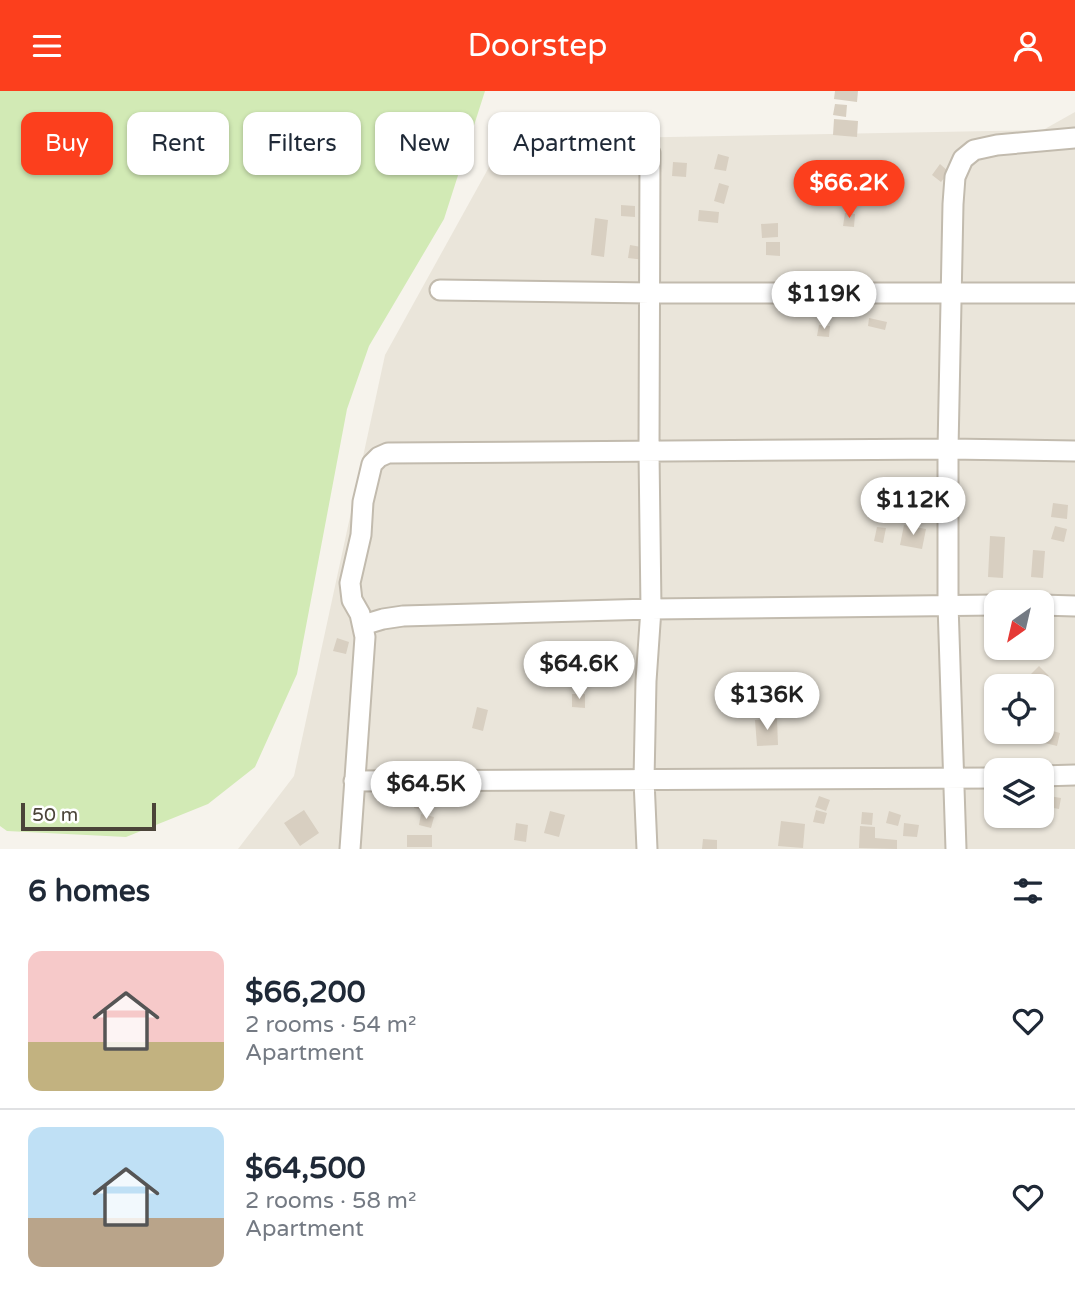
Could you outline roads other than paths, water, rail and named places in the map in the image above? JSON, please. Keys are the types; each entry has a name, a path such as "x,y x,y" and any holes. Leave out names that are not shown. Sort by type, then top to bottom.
{"street":[{"path":"956,849 948,604 948,449 955,177 963,159 974,151 997,145 1075,138"},
{"path":"647,849 644,780 651,609 650,175"},
{"path":"440,290 1075,293"},
{"path":"350,849 365,637 360,614 352,600 350,583 361,535 363,502 372,464 379,457 388,453 948,449 1075,451"},
{"path":"363,625 403,616 651,609 984,605"},
{"path":"1054,605 1075,606"},
{"path":"1054,776 1075,775"},
{"path":"354,782 984,778"}]}
